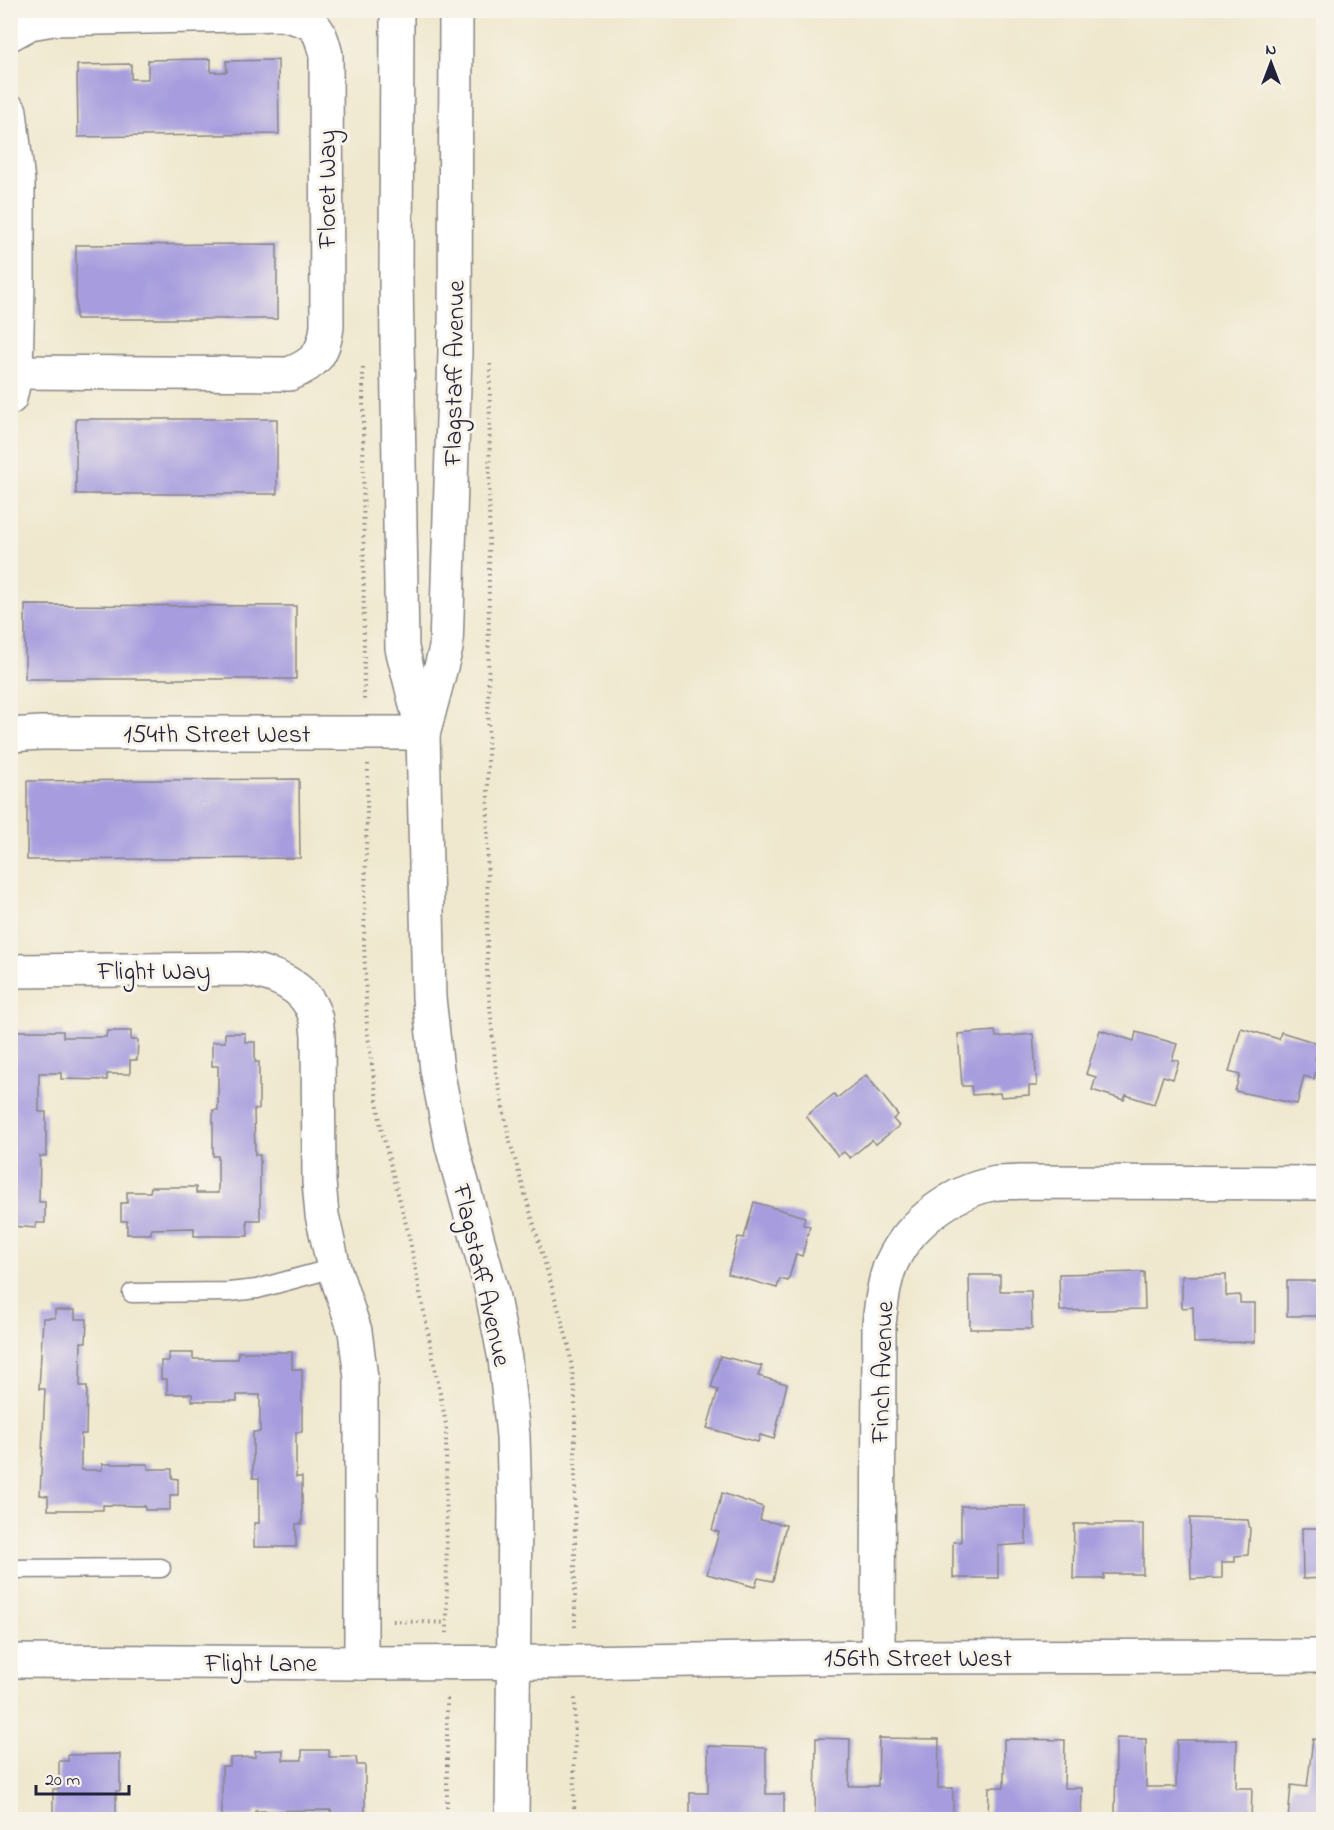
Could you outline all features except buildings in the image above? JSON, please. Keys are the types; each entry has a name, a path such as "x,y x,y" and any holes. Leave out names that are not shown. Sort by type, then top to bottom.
{"street":[{"name":"Flagstaff Avenue","path":"397,10 396,278 402,648 423,733 429,998 437,1070 452,1146 491,1288 505,1359 513,1436 515,1507 512,1820"},
{"name":"Flagstaff Avenue","path":"423,733 446,648 455,352 456,10"},
{"name":"Floret Way","path":"10,34 30,23 52,19 281,14 309,21 322,40 326,55 327,326 320,354 305,367 289,374 13,385"},
{"path":"10,111 18,182 18,285 13,385"},
{"name":"154th Street West","path":"10,735 41,733 423,733"},
{"name":"Flight Way","path":"10,971 244,969 279,977 293,987 305,998 315,1015 318,1035 319,1182 322,1215 334,1268"},
{"name":"Finch Avenue","path":"878,1657 879,1324 882,1296 890,1268 903,1245 920,1224 941,1205 992,1184 1020,1182 1323,1183"},
{"path":"334,1268 355,1331 361,1378 361,1663"},
{"name":"156th Street West","path":"512,1662 878,1657 1323,1656"},
{"name":"Flight Lane","path":"10,1661 512,1662"}],"lane":[{"path":"132,1293 229,1292 257,1289 334,1268"},
{"path":"10,1569 161,1568"}],"path":[{"path":"490,355 488,974 496,1072 510,1142 569,1346 575,1393 574,1820"},
{"path":"363,362 363,695 368,759 364,942 367,1029 381,1128 409,1236 446,1424 447,1820"},
{"path":"384,1620 447,1623"}]}
